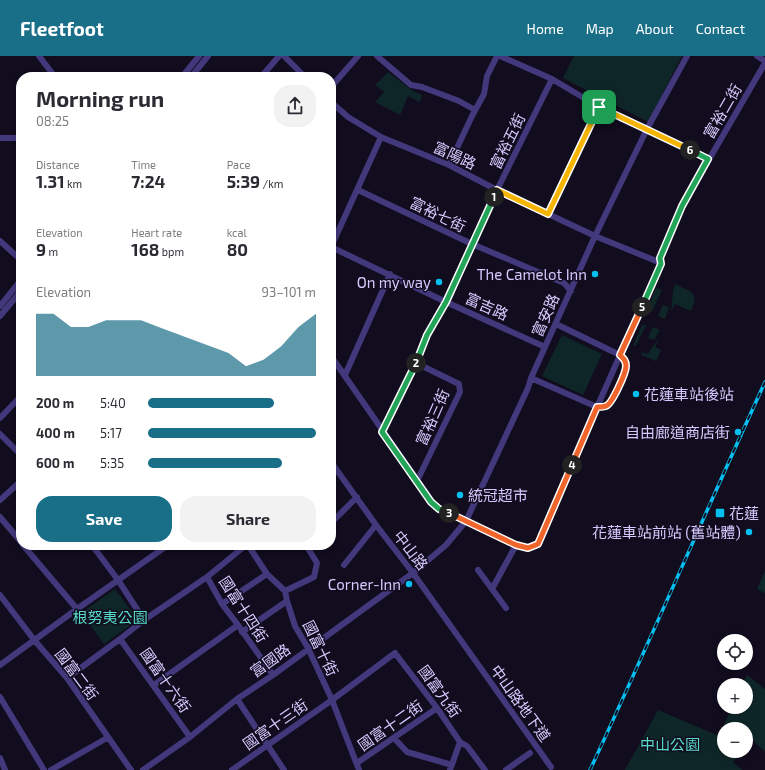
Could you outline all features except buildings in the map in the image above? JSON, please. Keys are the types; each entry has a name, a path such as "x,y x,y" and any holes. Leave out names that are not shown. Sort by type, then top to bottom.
{"street":[{"path":"39,56 51,72"},
{"path":"186,72 199,56"},
{"path":"195,72 208,56"},
{"path":"265,72 279,56"},
{"path":"284,56 300,72"},
{"path":"336,82 358,56"},
{"path":"377,56 411,85 422,87 459,101 475,110"},
{"path":"449,165 484,94 487,76 498,56 552,78 599,107 708,159"},
{"name":"富安路","path":"413,573 446,545 466,521 528,388 531,378 595,236 647,129 687,56"},
{"path":"756,56 765,62"},
{"name":"富裕二街","path":"516,545 528,548 538,544 661,264 660,258 682,206 765,62"},
{"name":"富裕五街","path":"382,432 416,363 427,335 446,302 497,190 552,78"},
{"name":"富陽路","path":"336,106 348,117 381,137 449,165 497,190 595,236 661,264"},
{"path":"548,214 599,107"},
{"path":"336,236 381,137"},
{"path":"0,138 16,138"},
{"name":"富裕七街","path":"358,190 472,244 564,283 571,290"},
{"path":"0,241 16,255"},
{"name":"富吉路","path":"336,249 446,302 546,347"},
{"path":"345,375 390,274"},
{"path":"0,306 16,286"},
{"path":"0,316 16,296"},
{"path":"531,378 597,407 606,406 611,403 619,386 626,367 625,360 620,355 556,324"},
{"path":"336,363 382,432 435,506 516,545 492,589"},
{"name":"富裕三街","path":"416,363 459,384 460,392 417,480"},
{"path":"0,418 16,401"},
{"path":"0,434 16,450"},
{"name":"中山路","path":"336,469 376,525 413,573 470,654"},
{"path":"0,500 16,486"},
{"path":"336,518 357,497"},
{"path":"0,517 16,536"},
{"path":"344,565 376,525"},
{"path":"28,550 77,609"},
{"path":"96,550 118,580 144,620"},
{"path":"0,665 35,641 158,550"},
{"path":"67,678 144,620 207,577 241,550"},
{"path":"250,550 267,574 285,591 314,577 317,563 309,550"},
{"path":"478,570 506,608"},
{"name":"富國路","path":"144,770 308,648 413,573"},
{"path":"222,604 267,574"},
{"name":"國富十四街","path":"207,577 222,604 273,675"},
{"name":"國富十街","path":"285,591 295,626 308,648 332,700 359,770"},
{"name":"國富二街","path":"0,595 35,641 67,678 107,738 131,770"},
{"path":"242,632 287,601"},
{"path":"154,685 238,625"},
{"name":"國富十六街","path":"120,639 190,737"},
{"name":"國富十三街","path":"232,770 332,700 395,653 397,656"},
{"name":"中山路地下道","path":"470,654 550,767"},
{"name":"國富九街","path":"397,656 437,708 460,742 468,746 485,770"},
{"path":"0,697 44,770"},
{"path":"237,700 284,770"},
{"name":"國富十二街","path":"357,763 437,708"},
{"path":"51,770 107,738"},
{"path":"394,738 407,752 451,768 460,742"},
{"path":"506,770 530,753"},
{"path":"0,758 5,770"}],"green space":[{"path":"574,56 682,56 648,122 563,78"},
{"path":"388,72 413,91 422,95 420,102 408,96 400,115 375,102 384,92 375,85"},
{"path":"675,284 689,291 694,296 694,304 691,311 675,304 671,312"},
{"path":"656,288 662,290 652,312 648,307"},
{"path":"663,305 669,307 665,319 658,316"},
{"path":"645,324 646,325 636,346 633,345 642,325 644,326"},
{"path":"653,327 660,330 654,340 648,338"},
{"path":"562,335 602,354 583,395 542,376"},
{"path":"659,338 655,347 661,350 656,361 641,355 642,352 648,354"},
{"path":"765,571 765,593 757,589"},
{"name":"根努夷公園","path":"115,589 138,620 104,644 81,613"},
{"name":"中山公園","path":"753,680 765,689 765,752 753,741 753,722 725,722 729,714 753,714"},
{"name":"中山公園","path":"658,710 717,735 717,758 736,758 733,762 742,770 625,770"}],"railway":[{"path":"590,770 765,382"}],"place":[{"name":"The Camelot Inn","path":"595,274"},
{"name":"On my way","path":"439,282"},
{"name":"花蓮車站後站","path":"636,394"},
{"name":"自由廊道商店街","path":"738,432"},
{"name":"統冠超市","path":"460,495"},
{"name":"花蓮","path":"720,513"},
{"name":"花蓮車站前站 (舊站體)","path":"749,532"},
{"name":"Corner-Inn","path":"409,584"}],"route":[{"path":"599,107 708,159 682,206 660,258 661,264 620,355 625,360 626,367 619,386 611,403 606,406 597,407 538,544 528,548 516,545 435,506 382,432 416,363 427,335 446,302 497,190 548,214 599,107"}]}
